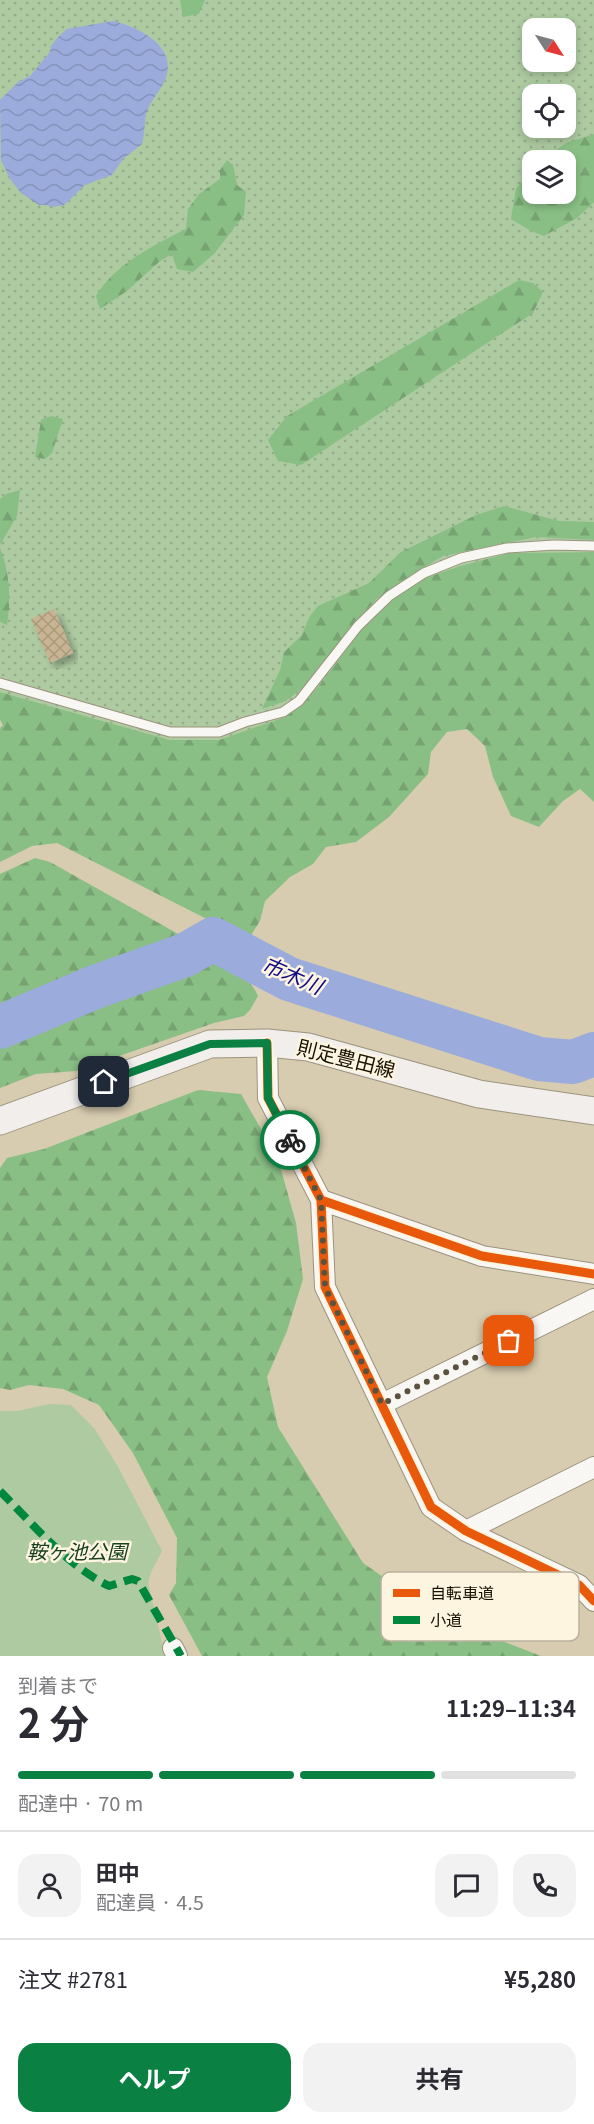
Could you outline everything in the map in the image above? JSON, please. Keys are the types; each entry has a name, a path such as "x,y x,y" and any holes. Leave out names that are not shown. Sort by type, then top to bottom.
{"main road":[{"name":"則定豊田線","path":"0,1120 210,1044 267,1043 308,1047 479,1094 594,1111"}],"street":[{"path":"267,1043 268,1098 321,1200 325,1287 431,1507 466,1532 551,1572"},
{"path":"321,1200 482,1256 594,1274"},
{"path":"382,1404 594,1299"},
{"path":"466,1532 594,1467"},
{"path":"579,1585 594,1601"}],"lane":[{"path":"0,683 170,732 219,732 283,712 299,701 358,626 389,596 424,573 461,558 507,548 554,545 594,546"}],"green space":[{"path":"0,0 594,0 594,552 509,553 425,578 301,705 285,717 219,740 170,740 0,692"},
{"path":"180,0 205,0 199,14 183,17"},
{"path":"594,134 594,202 577,218 544,236 511,219 516,189 522,181 522,204 576,204 576,150 556,150 566,143"},
{"path":"227,160 233,165 237,185 246,192 244,215 214,254 193,272 177,269 172,254 160,261 127,291 100,309 96,296 114,274 136,257 186,229 188,209 199,194 220,179 220,170"},
{"path":"519,280 533,283 543,292 533,313 301,465 278,461 268,440 287,416"},
{"path":"51,416 63,419 52,453 45,459 35,457 41,420"},
{"path":"20,490 17,516 0,545 0,499 6,494"},
{"path":"504,506 559,521 594,522 594,540 536,537 443,556 377,599 351,626 308,684 286,701 262,709 280,670 284,652 301,636 310,616 318,606 369,583 401,552 476,515"},
{"path":"0,548 9,586 7,625 0,622"},
{"path":"594,552 594,802 580,789 563,801 539,827 511,816 493,777 485,746 467,729 447,732 431,752 428,774 389,817 356,842 326,847 313,864 290,877 265,901 260,921 248,940 57,843 32,846 0,862 0,728 3,725 0,720 0,692 170,740 219,740 285,717 301,705 318,687 363,628 390,601 425,578 509,553"},
{"path":"35,858 50,862 189,940 99,978 96,982 0,1024 0,874"},
{"path":"221,958 237,964 232,974 248,981 258,996 244,1016 214,1023 76,1071 36,1074 0,1088 0,1030 101,992 106,996 203,961"},
{"path":"198,1090 241,1094 278,1159 296,1223 303,1279 287,1331 267,1377 278,1427 363,1563 381,1575 381,1641 503,1641 541,1656 202,1656 169,1595 176,1583 177,1538 133,1453 99,1405 63,1389 29,1385 10,1390 0,1388 0,1168 7,1158 44,1149"},
{"name":"鞍ヶ池公園","path":"50,1404 71,1405 94,1428 117,1465 162,1551 148,1583 165,1656 0,1656 0,1411 17,1411"}],"water":[{"path":"113,21 144,33 161,47 166,56 168,66 166,78 147,111 142,144 123,159 112,175 85,185 64,205 53,207 39,205 21,193 10,179 1,160 0,100 18,82 30,76 50,52 51,46 58,37 67,29"}],"building":[{"path":"54,609 73,653 50,663 31,619"}],"waterway":[{"name":"市木川","path":"0,1027 95,987 185,955 213,939 289,979 539,1059 573,1062 594,1054"}],"marked path":[{"path":"0,1491 65,1556 93,1577 109,1586 132,1579 138,1581 181,1656"}],"cycle path":[{"path":"267,1043 268,1098 321,1200 325,1287 431,1507 466,1531 552,1572"},
{"path":"321,1200 482,1256 594,1274"},
{"path":"579,1585 594,1601"}],"way so far":[{"path":"290,1140 321,1200 325,1287 382,1404 509,1341"}],"route":[{"path":"104,1082 210,1044 267,1043 268,1098 290,1140"}]}
